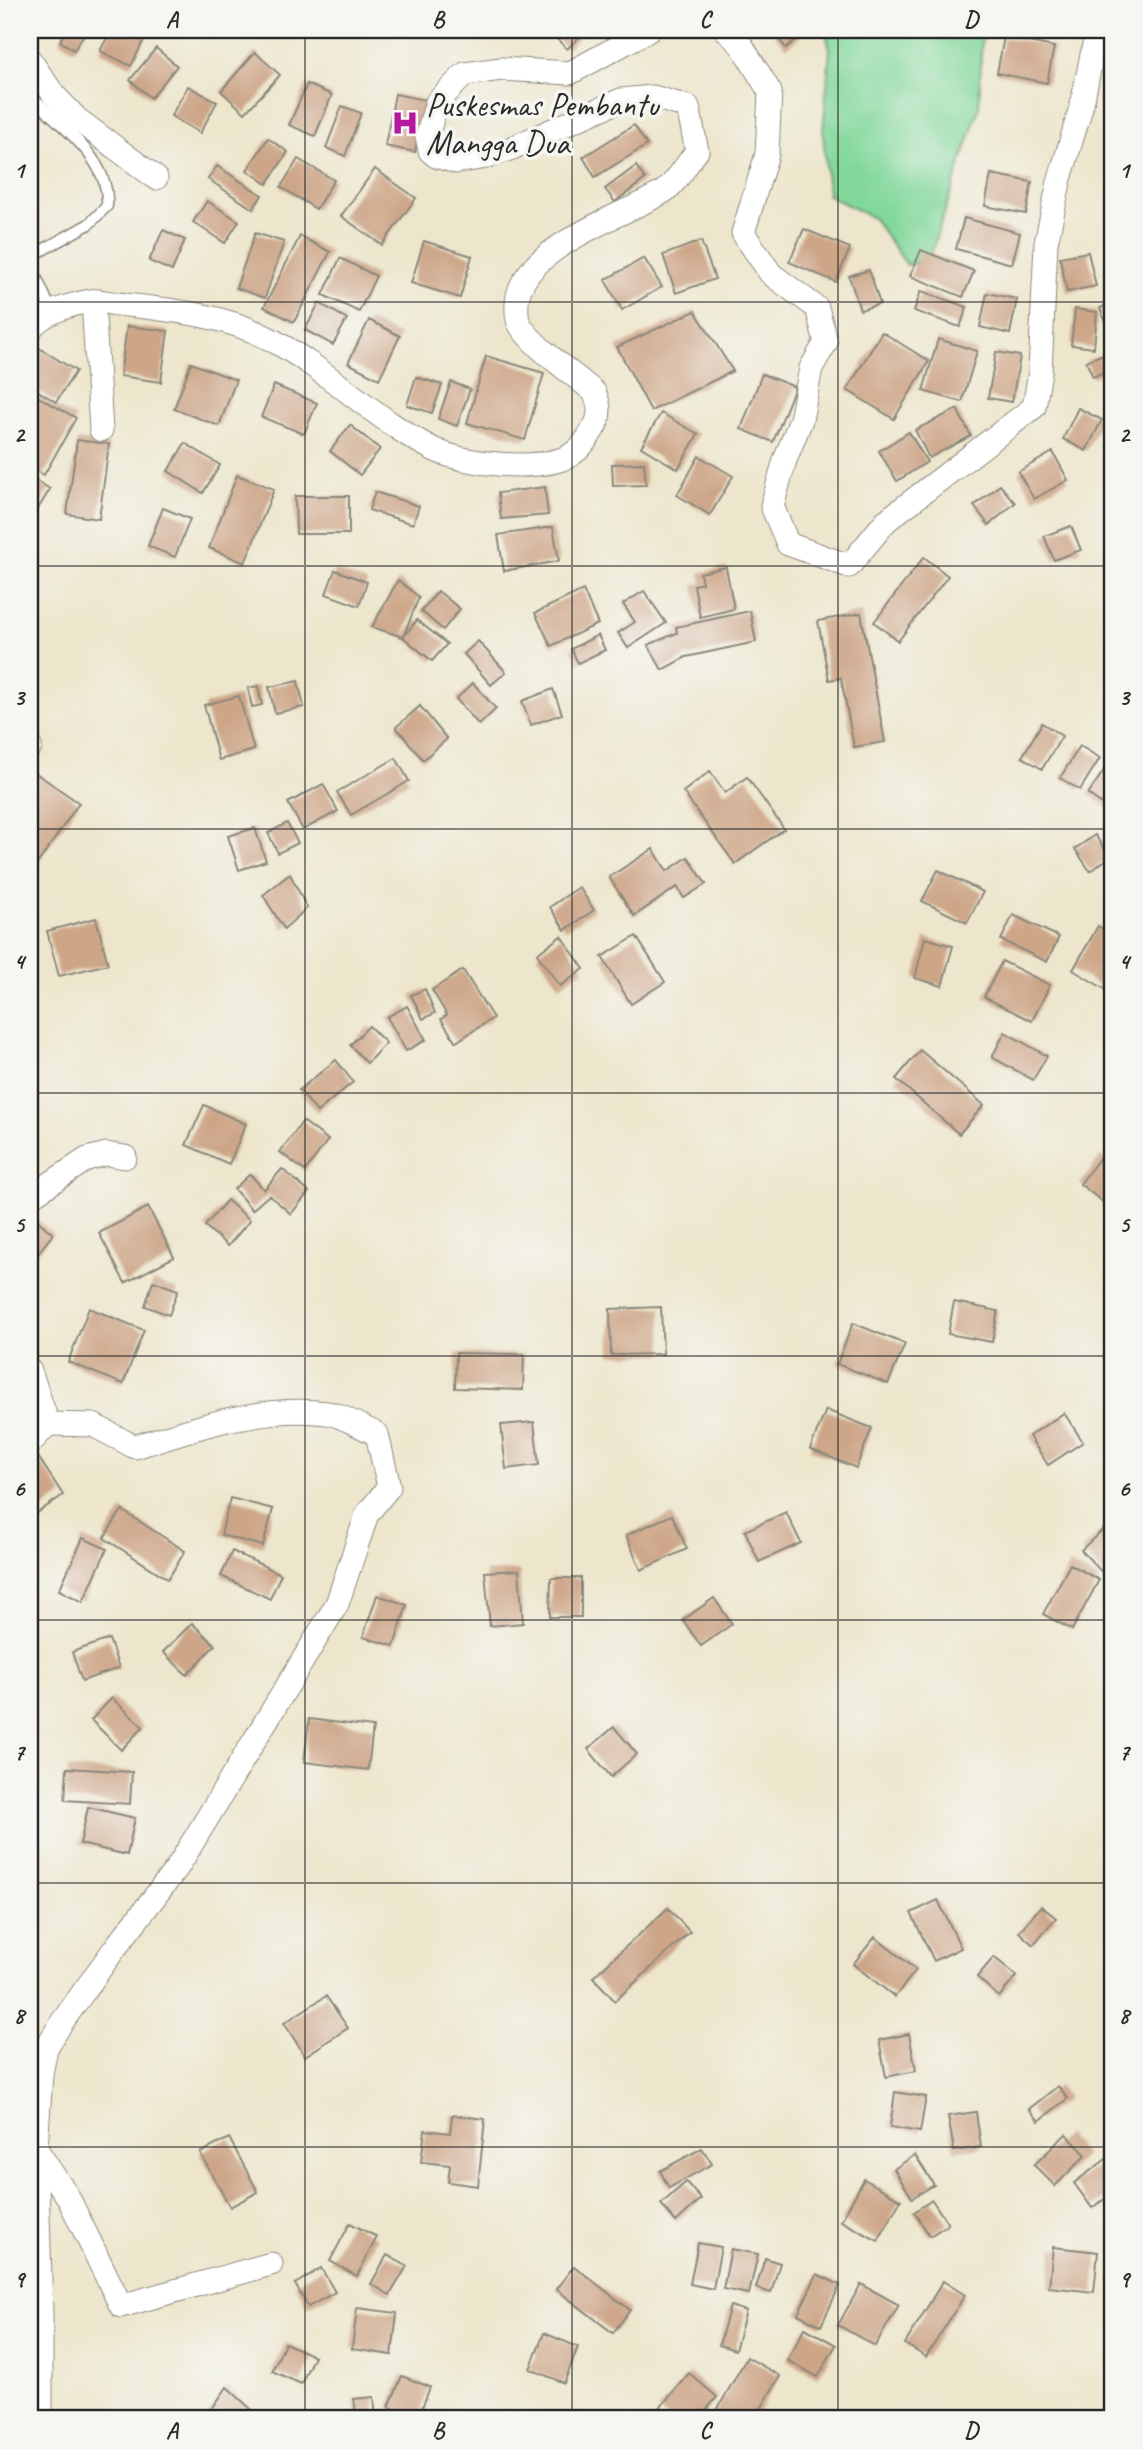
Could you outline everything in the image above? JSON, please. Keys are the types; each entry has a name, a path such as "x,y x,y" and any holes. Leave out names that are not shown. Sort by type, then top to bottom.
{"street":[{"path":"30,330 52,312 93,301 192,313 222,320 272,340 366,407 437,451 475,461 530,466 570,455 585,442 598,423 600,404 594,392 527,335 517,320 518,291 533,269 558,247 666,190 697,150 688,107 653,97 621,100 512,148 466,162 436,156 430,151 427,135 438,102 465,74 500,69 570,73 649,30"},
{"path":"726,30 742,46 770,92 768,154 743,233 771,274 817,307 826,342 811,368 801,420 785,460 772,506 788,544 849,566 886,521 1034,407 1040,372 1046,243 1059,182 1082,104 1097,30"},
{"path":"30,60 54,95 77,119 156,178"},
{"path":"93,301 101,430"},
{"path":"30,1197 86,1159 106,1154 125,1157"},
{"path":"30,1371 48,1424"},
{"path":"30,1443 48,1424 93,1425 135,1447 189,1430 266,1412 330,1413 377,1434 389,1487 367,1514 337,1604 177,1868 61,2022 46,2048 40,2074 36,2149 41,2419"},
{"path":"36,2149 68,2197 121,2306 271,2264"}],"lane":[{"path":"30,94 82,144 95,162 108,191 107,206 89,224 30,257"},
{"path":"30,264 52,312"}],"green space":[{"path":"825,30 982,30 979,108 929,259 907,265 873,218 828,195 823,132 830,49"}],"building":[{"path":"66,30 87,30 74,50 60,41"},
{"path":"111,30 149,30 131,66 100,51"},
{"path":"548,30 587,30 567,49"},
{"path":"771,30 805,30 806,31 786,48"},
{"path":"1058,30 1058,36 1014,32"},
{"path":"1004,37 1054,47 1047,83 997,73"},
{"path":"156,48 177,66 151,98 130,80"},
{"path":"255,52 280,75 245,113 221,91"},
{"path":"307,84 332,95 315,136 289,125"},
{"path":"188,86 217,102 200,133 171,116"},
{"name":"Puskesmas Pembantu Mangga Dua","path":"395,94 425,100 415,152 385,146"},
{"path":"342,106 361,113 345,156 326,148"},
{"path":"634,125 647,145 595,177 583,157"},
{"path":"268,138 288,152 267,184 247,170"},
{"path":"298,159 334,180 316,209 281,187"},
{"path":"217,166 262,195 253,209 208,179"},
{"path":"636,166 645,179 615,202 605,189"},
{"path":"375,169 416,198 382,245 341,216"},
{"path":"991,174 1032,182 1026,214 985,206"},
{"path":"207,201 239,221 225,243 193,222"},
{"path":"964,218 1020,233 1012,264 956,249"},
{"path":"804,229 850,248 836,282 789,262"},
{"path":"163,230 185,240 172,271 149,261"},
{"path":"255,233 284,242 265,298 236,288"},
{"path":"300,236 330,252 294,322 264,307"},
{"path":"424,241 472,256 460,298 411,283"},
{"path":"701,241 715,279 676,293 663,255"},
{"path":"921,250 974,271 963,297 910,276"},
{"path":"1088,252 1096,286 1067,292 1060,257"},
{"path":"340,258 376,276 359,312 323,295"},
{"path":"644,258 662,287 622,310 605,280"},
{"path":"869,270 880,304 860,310 849,276"},
{"path":"921,291 967,307 960,327 914,311"},
{"path":"987,293 1017,299 1010,334 980,327"},
{"path":"319,303 347,319 333,345 305,330"},
{"path":"1113,303 1113,340 1100,308"},
{"path":"1075,309 1097,312 1094,348 1071,345"},
{"path":"695,311 733,371 651,411 617,347"},
{"path":"369,320 400,336 379,379 348,363"},
{"path":"127,326 168,331 161,382 120,376"},
{"path":"882,332 929,361 894,419 847,390"},
{"path":"938,339 977,351 962,402 923,391"},
{"path":"36,346 76,371 56,402 30,386 30,357"},
{"path":"1113,350 1113,368 1093,377 1086,361"},
{"path":"996,352 1020,356 1012,402 988,398"},
{"path":"486,356 544,373 525,440 467,423"},
{"path":"191,363 236,380 219,426 174,409"},
{"path":"762,374 795,387 773,442 741,429"},
{"path":"416,377 442,385 432,413 407,405"},
{"path":"451,382 470,389 457,426 438,419"},
{"path":"274,385 317,403 304,434 261,417"},
{"path":"33,394 76,418 44,475 30,467 30,399"},
{"path":"1078,408 1102,420 1086,451 1063,439"},
{"path":"957,409 971,436 929,458 915,430"},
{"path":"661,413 698,434 678,469 641,447"},
{"path":"350,425 380,449 360,475 330,451"},
{"path":"909,432 927,462 897,481 879,451"},
{"path":"77,440 109,444 99,519 67,514"},
{"path":"185,443 220,465 203,493 168,471"},
{"path":"1053,452 1068,480 1034,499 1018,472"},
{"path":"699,456 733,476 710,515 677,495"},
{"path":"644,463 646,485 613,486 612,464"},
{"path":"237,475 274,489 245,563 209,548"},
{"path":"30,477 50,489 30,522"},
{"path":"1000,485 1015,503 989,525 974,506"},
{"path":"545,487 548,515 501,519 498,493"},
{"path":"375,492 419,506 413,524 369,510"},
{"path":"295,496 349,496 349,534 296,534"},
{"path":"163,508 190,519 175,557 148,546"},
{"path":"1071,526 1081,550 1054,560 1044,536"},
{"path":"553,527 559,561 504,571 498,535"},
{"path":"924,557 948,576 898,641 874,622"},
{"path":"726,567 734,609 700,617 694,585 702,583 700,573"},
{"path":"335,570 367,582 359,606 326,594"},
{"path":"398,580 419,597 403,637 372,627"},
{"path":"583,590 598,624 551,646 535,613"},
{"path":"438,591 460,609 443,630 421,611"},
{"path":"644,591 666,623 628,648 618,633 635,622 623,604"},
{"path":"750,611 756,642 686,657 662,670 648,645 677,633 676,627"},
{"path":"861,613 885,742 854,747 841,678 829,680 818,621"},
{"path":"417,620 447,644 432,661 403,637"},
{"path":"598,635 605,650 578,663 571,649"},
{"path":"478,641 506,672 491,685 464,654"},
{"path":"298,681 304,707 275,713 269,687"},
{"path":"473,683 496,709 479,725 456,699"},
{"path":"258,686 262,705 252,707 248,688"},
{"path":"553,689 562,714 531,725 522,701"},
{"path":"239,696 254,750 219,760 204,705"},
{"path":"420,706 447,739 423,760 396,727"},
{"path":"1042,723 1062,736 1042,769 1022,757"},
{"path":"1080,746 1100,758 1080,790 1060,778"},
{"path":"396,758 409,781 351,815 337,792"},
{"path":"1109,763 1113,766 1113,812 1088,794"},
{"path":"30,769 79,803 33,870 30,867"},
{"path":"710,771 725,793 747,777 784,829 735,864 683,792"},
{"path":"323,784 338,811 303,830 288,803"},
{"path":"287,823 298,843 278,853 268,833"},
{"path":"255,828 266,861 239,870 228,836"},
{"path":"1095,835 1110,857 1090,871 1075,849"},
{"path":"653,849 667,871 688,857 706,884 684,898 677,887 634,916 609,877"},
{"path":"938,870 983,892 967,923 922,901"},
{"path":"290,874 307,908 284,929 263,895"},
{"path":"579,887 594,910 565,930 550,907"},
{"path":"1013,915 1059,937 1047,962 1001,940"},
{"path":"96,918 108,964 59,976 47,931"},
{"path":"1098,926 1113,935 1113,994 1073,970"},
{"path":"561,936 584,969 560,986 537,954"},
{"path":"636,936 665,982 631,1004 602,957"},
{"path":"925,938 953,946 942,986 915,978"},
{"path":"1002,961 1050,985 1032,1021 984,997"},
{"path":"463,970 493,1018 456,1042 441,1019 447,1015 432,990"},
{"path":"425,989 435,1013 423,1019 411,995"},
{"path":"407,1006 426,1040 406,1051 387,1017"},
{"path":"369,1026 386,1043 367,1063 350,1045"},
{"path":"1005,1032 1047,1056 1033,1080 992,1057"},
{"path":"920,1050 984,1105 959,1134 896,1079"},
{"path":"336,1060 353,1082 317,1112 299,1090"},
{"path":"204,1105 246,1124 229,1164 186,1145"},
{"path":"303,1121 328,1140 305,1171 280,1152"},
{"path":"1101,1156 1113,1165 1113,1210 1080,1184"},
{"path":"282,1169 309,1192 291,1214 269,1195 252,1210 234,1189 250,1174 264,1190"},
{"path":"227,1200 250,1220 228,1246 205,1226"},
{"path":"148,1207 174,1257 125,1283 99,1233"},
{"path":"36,1219 53,1234 30,1263 30,1227"},
{"path":"153,1281 178,1290 169,1315 145,1306"},
{"path":"954,1302 998,1311 992,1342 948,1334"},
{"path":"661,1307 663,1354 611,1355 610,1309"},
{"path":"89,1308 144,1330 123,1384 68,1362"},
{"path":"853,1323 905,1344 888,1384 837,1364"},
{"path":"456,1353 524,1354 523,1390 455,1388"},
{"path":"826,1410 872,1428 856,1468 810,1449"},
{"path":"1064,1413 1083,1442 1048,1465 1029,1436"},
{"path":"534,1422 539,1465 506,1469 501,1425"},
{"path":"37,1455 63,1495 30,1518 30,1460"},
{"path":"230,1498 273,1509 263,1546 221,1535"},
{"path":"122,1510 185,1551 168,1579 104,1538"},
{"path":"786,1512 801,1543 759,1562 745,1531"},
{"path":"672,1515 687,1549 641,1570 626,1535"},
{"path":"1113,1520 1113,1584 1081,1550"},
{"path":"83,1538 107,1549 83,1602 59,1590"},
{"path":"232,1551 281,1574 270,1599 221,1576"},
{"path":"1070,1564 1099,1580 1072,1630 1043,1614"},
{"path":"519,1570 523,1623 490,1626 485,1572"},
{"path":"551,1578 581,1578 581,1617 550,1617"},
{"path":"377,1595 407,1605 394,1646 363,1637"},
{"path":"714,1598 732,1624 701,1646 683,1620"},
{"path":"192,1623 215,1645 187,1675 163,1652"},
{"path":"109,1639 119,1668 82,1681 72,1652"},
{"path":"112,1698 143,1727 121,1750 91,1720"},
{"path":"309,1719 373,1727 368,1770 304,1762"},
{"path":"614,1727 637,1754 611,1777 588,1749"},
{"path":"67,1768 132,1772 130,1804 65,1800"},
{"path":"88,1807 135,1818 127,1855 80,1844"},
{"path":"938,1900 961,1948 934,1961 911,1913"},
{"path":"1041,1906 1056,1918 1033,1945 1019,1932"},
{"path":"668,1908 690,1932 615,2001 593,1977"},
{"path":"875,1937 916,1970 895,1997 853,1964"},
{"path":"994,1957 1017,1976 999,1997 977,1977"},
{"path":"326,1996 348,2028 305,2056 284,2023"},
{"path":"909,2034 916,2071 886,2077 879,2040"},
{"path":"1058,2086 1068,2098 1039,2121 1029,2109"},
{"path":"895,2092 926,2097 920,2132 890,2127"},
{"path":"976,2112 981,2147 954,2151 948,2116"},
{"path":"452,2115 485,2119 478,2186 448,2182 450,2165 421,2162 425,2130 450,2133"},
{"path":"1066,2134 1086,2155 1055,2186 1034,2165"},
{"path":"229,2138 258,2192 230,2207 200,2153"},
{"path":"702,2148 712,2164 669,2188 660,2171"},
{"path":"1113,2154 1113,2193 1092,2208 1074,2183"},
{"path":"915,2155 934,2185 912,2198 894,2169"},
{"path":"864,2179 901,2200 878,2241 841,2221"},
{"path":"686,2182 701,2199 676,2222 661,2204"},
{"path":"932,2200 948,2224 930,2236 914,2212"},
{"path":"350,2223 377,2237 357,2276 330,2261"},
{"path":"698,2243 721,2247 713,2289 690,2284"},
{"path":"1053,2247 1098,2252 1094,2292 1049,2287"},
{"path":"731,2249 758,2254 749,2294 723,2289"},
{"path":"387,2255 407,2266 390,2295 371,2284"},
{"path":"765,2258 780,2263 771,2293 756,2288"},
{"path":"574,2266 630,2310 613,2333 556,2289"},
{"path":"321,2268 335,2292 308,2307 295,2284"},
{"path":"817,2274 840,2285 821,2326 798,2314"},
{"path":"943,2281 965,2295 926,2357 905,2344"},
{"path":"861,2284 899,2305 875,2346 838,2325"},
{"path":"730,2306 746,2311 735,2350 719,2345"},
{"path":"357,2308 397,2313 392,2355 352,2349"},
{"path":"805,2328 836,2345 818,2377 787,2360"},
{"path":"544,2333 578,2347 564,2383 530,2369"},
{"path":"285,2343 314,2356 301,2384 272,2371"},
{"path":"747,2357 780,2376 755,2419 712,2419"},
{"path":"689,2373 717,2397 699,2419 669,2419 658,2410"},
{"path":"402,2376 430,2387 418,2418 389,2407"},
{"path":"227,2387 262,2419 205,2419"},
{"path":"374,2397 376,2419 357,2419 354,2399"}],"place":[{"name":"Puskesmas Pembantu Mangga Dua","path":"405,123"}]}
